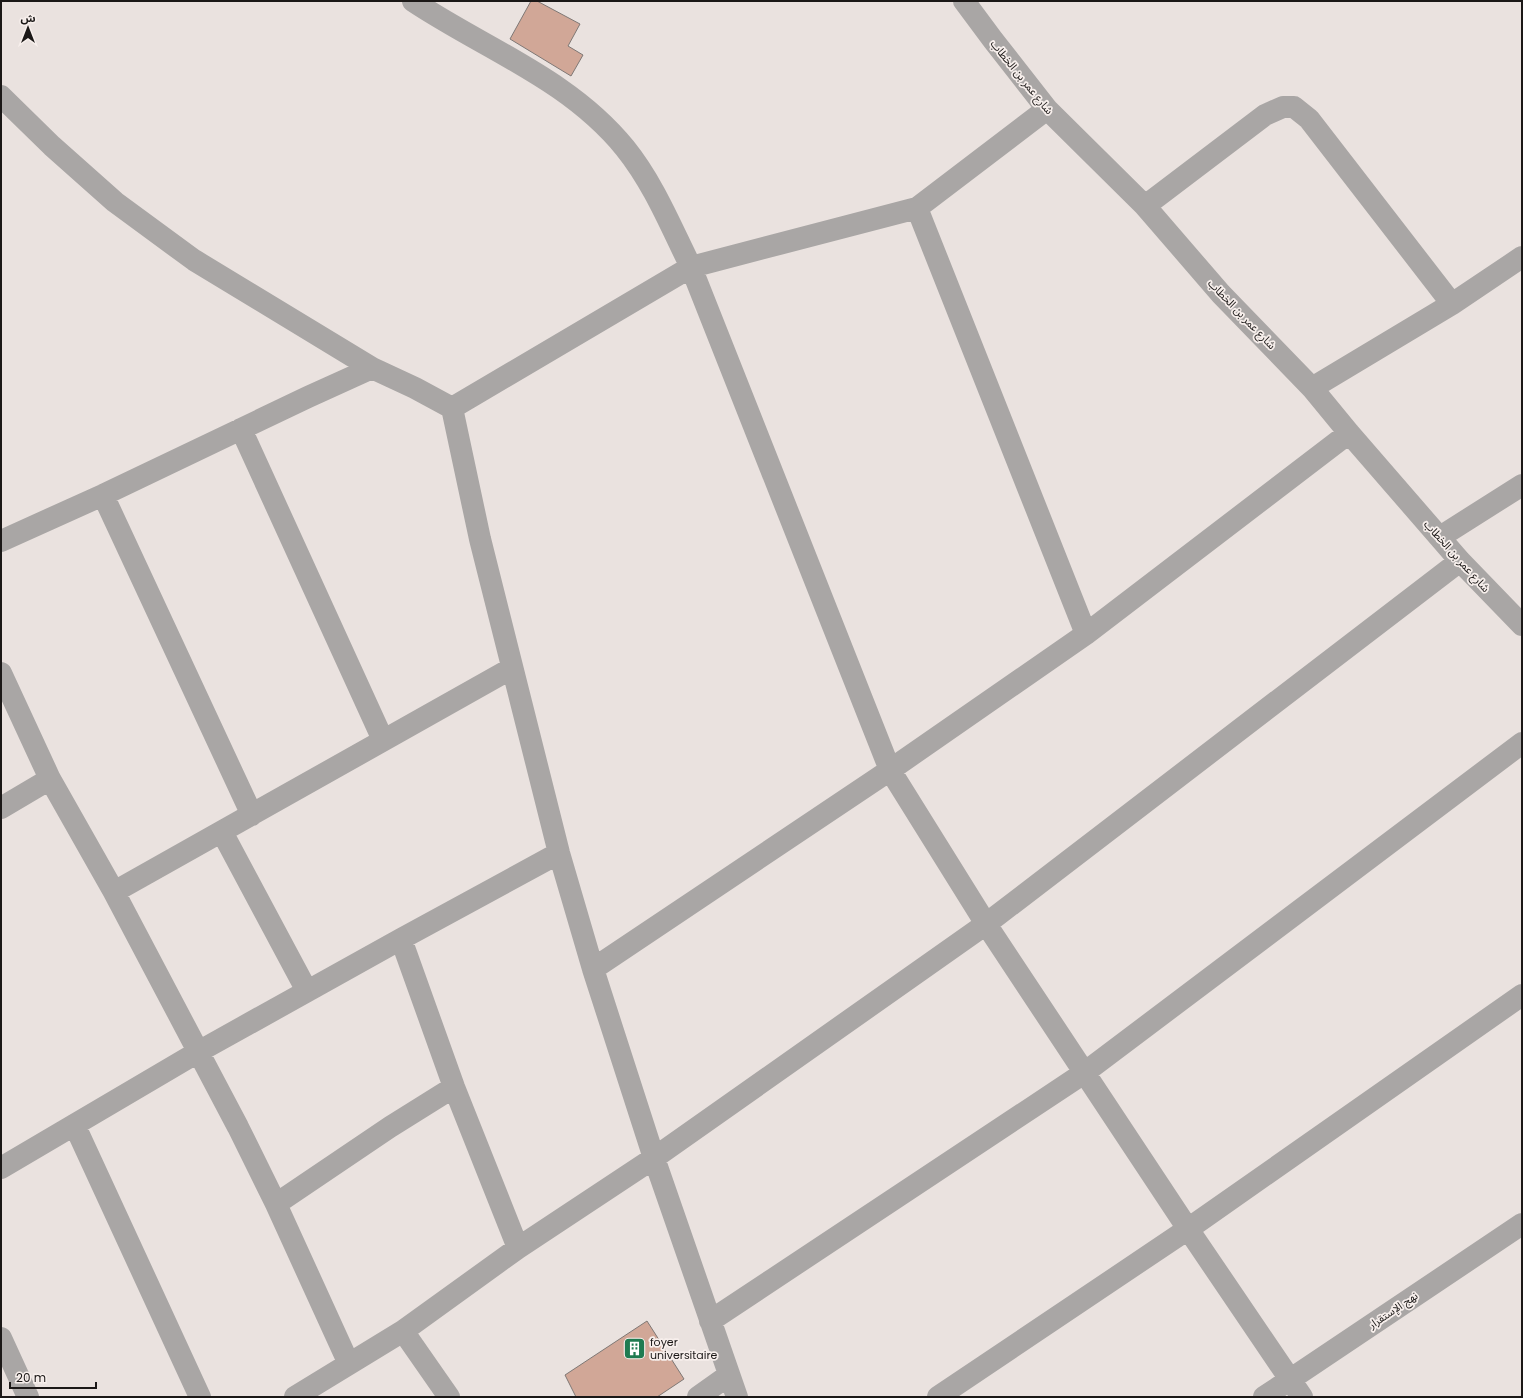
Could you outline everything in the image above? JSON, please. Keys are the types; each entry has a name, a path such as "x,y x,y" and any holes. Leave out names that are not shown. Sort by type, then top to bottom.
{"street":[{"path":"413,1 546,78 590,112 625,148 654,191 691,267 890,770 986,924 1084,1073 1302,1397"},
{"name":"شارع عمر بن الخطاب","path":"964,1 992,40 1047,109 1145,206 1221,294 1312,388 1460,561 1522,625"},
{"path":"1,96 52,146 115,202 188,256 372,368 415,388 452,408 480,539 559,853 593,969 654,1158 737,1397"},
{"path":"1145,206 1265,115 1284,106 1294,106 1309,119 1452,304"},
{"path":"452,408 691,267 917,208 1047,109"},
{"path":"917,208 1086,634"},
{"path":"1312,388 1452,304 1522,257"},
{"path":"1,541 103,495 241,428 372,368"},
{"path":"241,428 383,740"},
{"path":"593,969 890,770 1086,634 1349,433"},
{"path":"1440,537 1522,484"},
{"path":"103,495 252,815"},
{"path":"295,1397 403,1331 518,1248 654,1158 986,924 1460,561"},
{"path":"114,892 512,668"},
{"path":"1,673 50,779 114,892 238,1127 276,1204 349,1364"},
{"path":"710,1321 1084,1073 1522,743"},
{"path":"1,808 50,779"},
{"path":"222,832 307,992"},
{"path":"1,1168 75,1126 198,1052 559,853"},
{"path":"401,939 454,1087 518,1248"},
{"path":"938,1397 1188,1228 1522,995"},
{"path":"276,1204 390,1127 454,1087"},
{"path":"75,1126 200,1397"},
{"name":"نهج الإستقرار","path":"1264,1397 1522,1224"},
{"path":"403,1331 449,1397"},
{"path":"1,1338 28,1397"},
{"path":"698,1397 729,1376"}],"building":[{"path":"531,1 537,1 580,24 568,46 583,55 571,76 510,39"},
{"name":"foyer universitaire","path":"647,1321 684,1379 657,1397 576,1397 565,1375"}],"place":[{"name":"foyer universitaire","path":"635,1348"}]}
